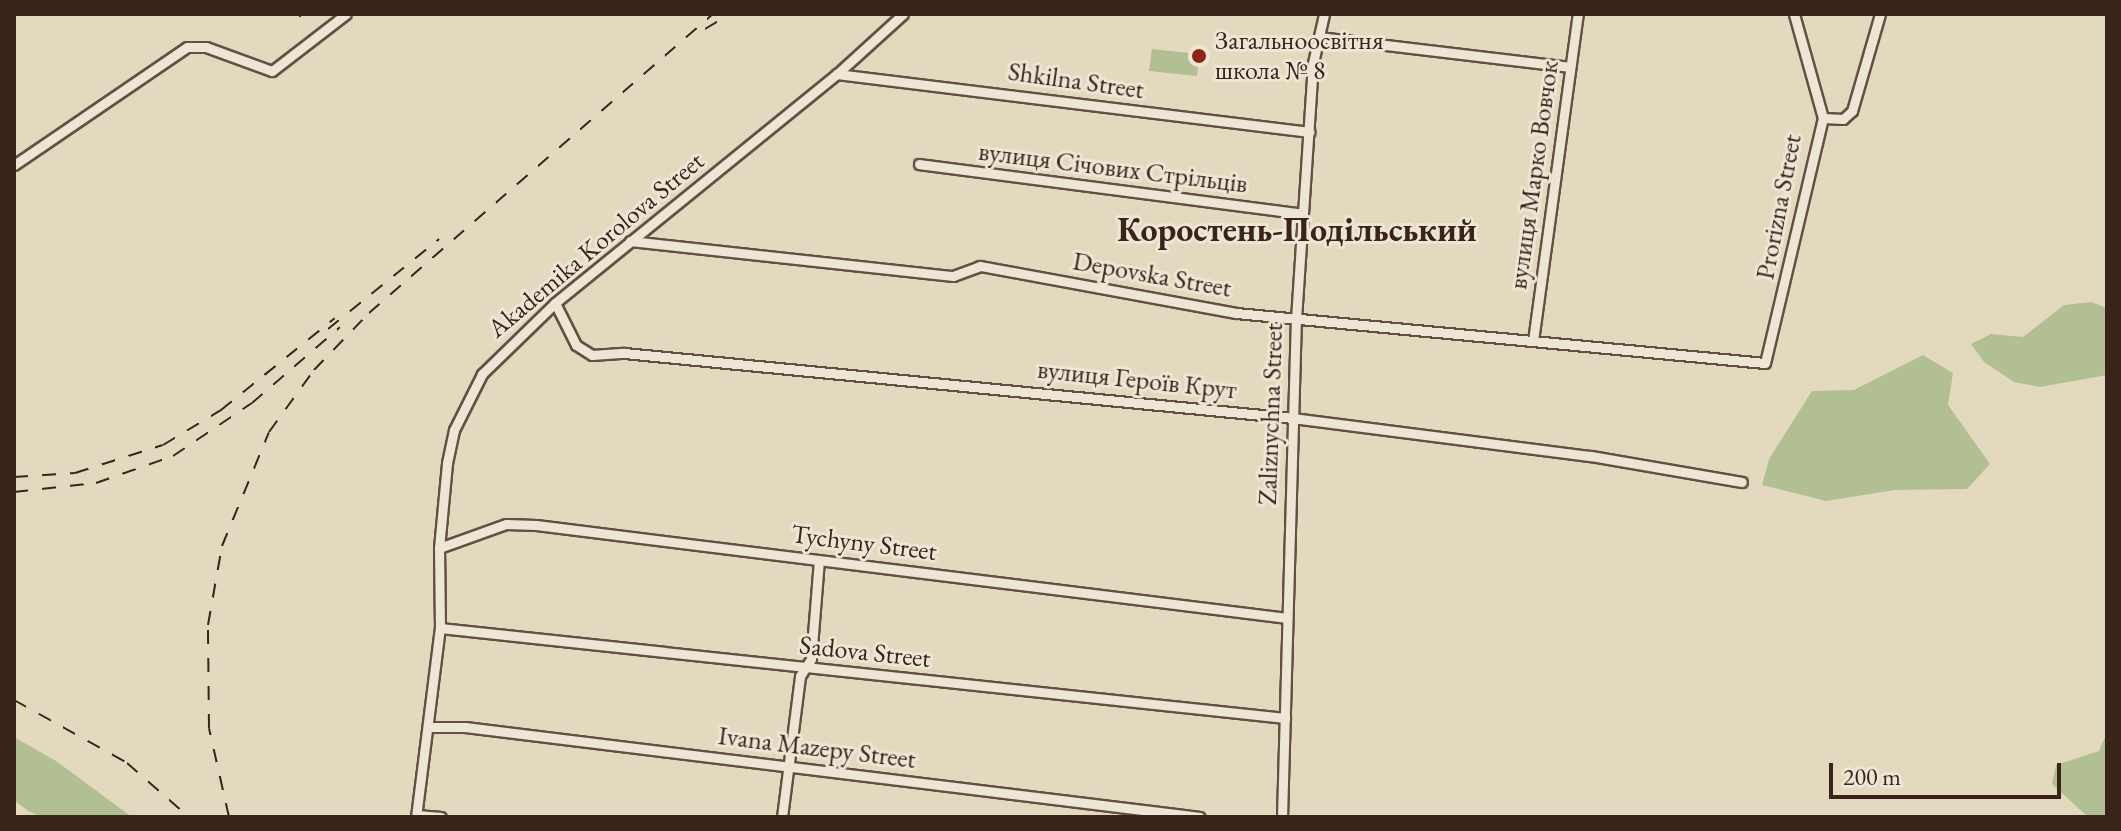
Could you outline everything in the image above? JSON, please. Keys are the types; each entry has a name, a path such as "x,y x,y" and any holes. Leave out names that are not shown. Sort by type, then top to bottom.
{"street":[{"path":"14,165 187,47 206,47 272,71 346,14"},
{"name":"Akademika Korolova Street","path":"417,816 440,628 439,548 447,463 467,401 510,343 555,303 837,74 903,14"},
{"name":"Zaliznychna Street","path":"1282,817 1296,319 1309,132 1324,14"},
{"name":"вулиця Марко Вовчок","path":"1533,341 1578,14"},
{"name":"Prorizna Street","path":"1765,363 1823,118 1794,14"},
{"path":"1823,118 1843,119 1852,111 1880,14"},
{"path":"1319,37 1570,67"},
{"name":"Shkilna Street","path":"837,74 1309,132"},
{"name":"вулиця Січових Стрільців","path":"919,164 1302,214"},
{"name":"Depovska Street","path":"630,241 953,276 980,266 1296,319 1765,363"},
{"name":"вулиця Героїв Крут","path":"555,303 576,345 592,355 624,353 797,368 1293,418 1591,456 1742,482"},
{"name":"Tychyny Street","path":"439,548 506,524 1287,618"},
{"path":"782,817 803,668 811,659 819,560"},
{"name":"Sadova Street","path":"440,628 1285,718"},
{"name":"Ivana Mazepy Street","path":"428,727 789,766 1200,817"},
{"path":"417,816 441,817"}],"green space":[{"path":"1152,49 1199,54 1197,76 1149,71"},
{"path":"2091,302 2107,308 2107,375 2040,387 2014,382 1984,362 1971,344 1991,334 2023,337 2064,305"},
{"path":"1923,355 1953,373 1948,405 1990,464 1967,489 1895,490 1826,501 1762,485 1769,459 1812,391 1854,390"},
{"path":"2107,732 2107,817 2088,817 2052,784 2056,765 2099,751"},
{"path":"14,737 56,761 132,817 42,817 28,811 14,800"}],"railway":[{"path":"299,17 302,14"},
{"path":"229,817 209,728 208,625 222,546 269,432 314,370 369,313 713,14"},
{"path":"705,29 730,14"},
{"path":"328,329 439,239"},
{"path":"14,477 75,473 163,445 221,410 335,318"},
{"path":"14,492 96,483 173,456 252,403 340,327"},
{"path":"14,700 127,763 189,817"}],"place":[{"name":"Загальноосвітня школа № 8","path":"1199,56"}],"district":[{"name":"Коростень-Подільський","path":"1297,230"}]}
